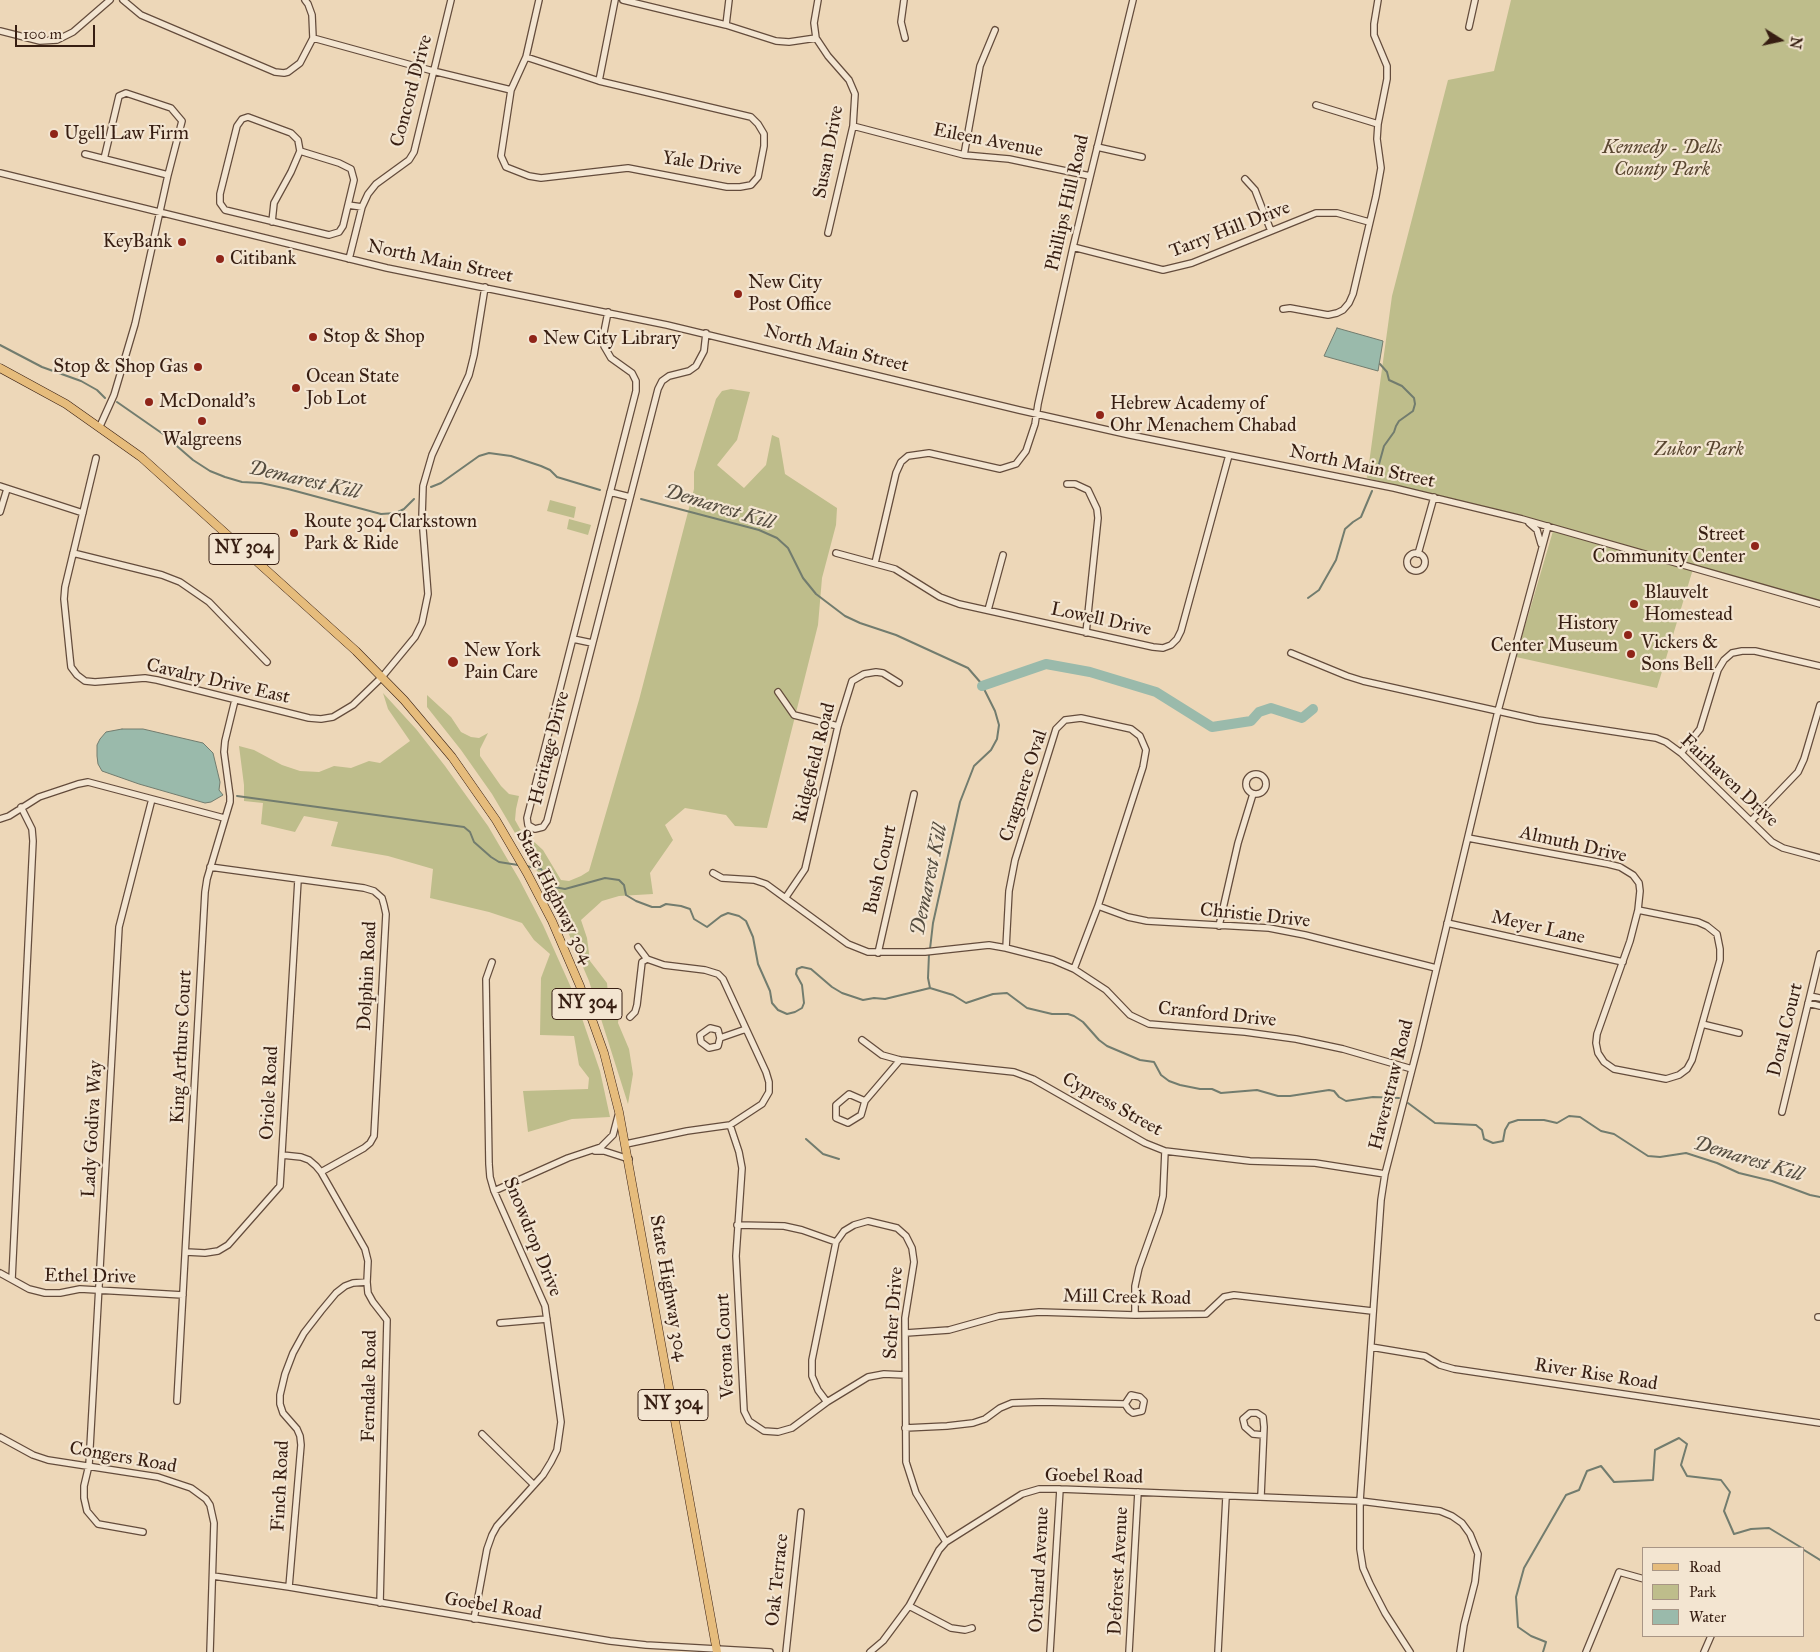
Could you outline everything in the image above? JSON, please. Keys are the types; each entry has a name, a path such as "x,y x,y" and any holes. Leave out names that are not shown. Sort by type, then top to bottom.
{"main road":[{"name":"State Highway 304","path":"0,368 49,393 100,426 161,474 347,642 415,712 452,757 488,808 519,858 555,927 580,986 599,1040 619,1112 629,1158 717,1651"}],"street":[{"path":"0,31 40,41 57,40 73,32 110,0"},
{"path":"123,0 141,15 275,72 288,72 300,63 313,38 312,15 308,4 304,0"},
{"name":"Concord Drive","path":"349,259 362,207 368,194 376,184 409,160 414,152 451,0"},
{"path":"313,38 511,90 526,57 539,0"},
{"path":"599,81 615,0"},
{"path":"622,0 726,25 751,35 789,42 816,38 814,23 818,0"},
{"path":"726,25 729,0"},
{"path":"904,0 901,22 905,38"},
{"name":"Phillips Hill Road","path":"875,563 896,473 901,462 908,456 929,454 992,468 1008,467 1019,461 1026,451 1133,0"},
{"path":"1282,310 1297,308 1328,315 1337,313 1344,310 1353,294 1381,168 1377,139 1387,79 1387,66 1374,35 1378,0"},
{"path":"1469,27 1476,0"},
{"path":"964,155 980,66 995,30"},
{"name":"Susan Drive","path":"816,38 828,56 850,80 855,94 853,126 828,233"},
{"name":"Yale Drive","path":"511,90 500,156 506,166 513,171 541,178 628,168 740,188 751,185 758,177 764,146 764,134 751,117 599,81 526,57"},
{"path":"100,426 114,395 135,324 168,174 182,121 171,108 126,93 119,96 104,160"},
{"path":"1316,105 1378,124"},
{"path":"272,222 274,203 300,151 298,140 292,133 248,118 242,119 237,126 220,194 220,203 225,210 272,222 329,235 339,232 343,226 354,180 350,169 339,163 300,151"},
{"name":"Eileen Avenue","path":"853,126 964,155 1009,159 1090,176"},
{"path":"1097,147 1142,157"},
{"path":"85,154 168,174"},
{"name":"North Main Street","path":"0,173 349,259 706,333 1036,414 1434,497 1548,526 1820,604"},
{"path":"1245,179 1255,190 1271,231"},
{"path":"348,205 362,207"},
{"name":"Tarry Hill Drive","path":"1073,247 1163,270 1192,264 1316,213 1326,212 1369,222"},
{"name":"Cavalry Drive East","path":"96,458 65,586 64,599 70,658 72,667 77,675 85,680 94,682 145,678 309,718 333,717 353,705 382,677 415,637 426,608 428,594 422,517 423,486 432,455 462,392 471,367 485,288"},
{"name":"Heritage Drive","path":"608,312 603,337 604,346 611,358 632,373 636,384 636,394 527,818 528,824 535,829 543,827 547,821 659,386 669,376 689,371 698,364 704,351 706,333"},
{"name":"Lowell Drive","path":"836,553 901,572 949,601 1153,648 1162,648 1171,645 1177,640 1181,631 1228,455"},
{"path":"1067,484 1075,484 1088,490 1093,499 1098,518 1086,633"},
{"path":"0,486 83,513"},
{"path":"0,512 7,489"},
{"path":"610,492 630,497"},
{"path":"1418,554 1434,497"},
{"path":"1522,519 1534,526 1539,533 1541,541 1540,552"},
{"name":"Haverstraw Road","path":"1410,1652 1378,1600 1363,1568 1360,1549 1360,1501 1381,1200 1385,1174 1448,923 1498,711 1548,526"},
{"path":"73,553 162,575 180,582 209,602 268,662"},
{"path":"988,610 1002,556"},
{"path":"573,639 592,644"},
{"path":"1681,754 1700,729 1718,670 1724,660 1732,653 1755,651 1820,666"},
{"name":"Fairhaven Drive","path":"1291,653 1363,681 1538,720 1656,738 1666,742 1681,754 1772,842 1783,848 1820,858"},
{"name":"Ridgefield Road","path":"786,897 805,869 838,726 852,682 864,674 876,672 883,673 899,683"},
{"path":"778,692 794,715 838,726"},
{"name":"King Arthurs Court","path":"177,1401 205,892 230,796 224,752 235,700"},
{"path":"1751,821 1798,772 1804,759 1820,705"},
{"name":"Cragmere Oval","path":"1006,948 1009,891 1015,860 1056,729 1065,720 1081,718 1131,728 1140,736 1146,750 1143,767 1098,906 1074,968"},
{"path":"0,819 9,816 39,797 88,782 224,818"},
{"name":"Bush Court","path":"878,954 914,794"},
{"path":"1219,926 1238,843 1253,794"},
{"name":"Lady Godiva Way","path":"143,1532 105,1527 98,1524 87,1510 84,1486 89,1465 119,927 152,799"},
{"path":"12,1279 33,841 32,829 21,808"},
{"name":"Almuth Drive","path":"1468,838 1620,868 1633,875 1638,882 1640,892 1638,910"},
{"name":"Dolphin Road","path":"210,867 364,888 374,891 382,898 386,914 374,1136 364,1148 321,1172"},
{"name":"Cranford Drive","path":"713,873 722,878 754,880 766,884 848,944 868,952 878,954 926,952 989,945 1006,948 1053,960 1074,968 1106,990 1130,1016 1149,1024 1246,1032 1296,1039 1343,1049 1412,1069"},
{"name":"Oriole Road","path":"186,1252 218,1252 228,1245 278,1190 281,1180 298,880"},
{"name":"Christie Drive","path":"1098,906 1128,918 1147,921 1269,928 1305,935 1436,968"},
{"path":"1638,910 1698,922 1707,926 1716,934 1720,949 1720,960 1692,1060 1679,1075 1666,1079 1614,1069 1604,1062 1598,1053 1596,1043 1597,1034 1623,962 1638,910"},
{"name":"Meyer Lane","path":"1448,923 1623,962"},
{"path":"626,1144 686,1131 730,1125 762,1104 769,1092 766,1072 723,980 718,974 705,970 664,965 647,959 638,947"},
{"name":"Doral Court","path":"1782,1112 1820,954"},
{"path":"630,1017 635,1012 637,1005 642,962 647,959"},
{"name":"Snowdrop Drive","path":"474,1619 487,1549 492,1535 497,1526 551,1462 557,1450 560,1436 560,1422 545,1306 494,1191 489,1164 486,979 492,962"},
{"path":"1810,996 1820,998"},
{"path":"1808,1003 1820,1006"},
{"path":"1702,1024 1739,1033"},
{"path":"720,1038 746,1030"},
{"name":"Cypress Street","path":"862,1040 882,1055 900,1060 1014,1072 1032,1078 1145,1143 1165,1151 1250,1161 1315,1163 1385,1174"},
{"path":"865,1102 849,1094 836,1105 836,1118 848,1122 861,1115 865,1102 900,1060"},
{"path":"494,1191 568,1158 602,1147 610,1140 619,1112"},
{"name":"Verona Court","path":"730,1125 742,1168 736,1256 744,1411 749,1421 764,1430 778,1432 792,1428 828,1402 868,1377 884,1374 905,1375"},
{"path":"590,1151 604,1151 629,1158"},
{"path":"1135,1315 1135,1286 1139,1268 1163,1196 1165,1151"},
{"name":"Ferndale Road","path":"282,1156 300,1157 309,1160 321,1172 365,1249 368,1261 368,1293 387,1320 380,1603"},
{"name":"Scher Drive","path":"836,1242 844,1231 854,1225 868,1221 896,1228 906,1236 912,1248 914,1262 905,1318 906,1462 916,1493 946,1542"},
{"path":"737,1225 784,1226 836,1242 812,1360 812,1376 818,1390 828,1402"},
{"name":"Ethel Drive","path":"0,1272 29,1289 45,1293 98,1290 183,1296"},
{"name":"Finch Road","path":"289,1587 301,1445 297,1429 283,1414 280,1404 285,1374 293,1353 304,1333 336,1293 345,1286 367,1282"},
{"name":"Mill Creek Road","path":"906,1333 949,1330 999,1316 1039,1312 1135,1315 1206,1314 1224,1298 1234,1295 1372,1311"},
{"path":"500,1323 547,1320"},
{"name":"River Rise Road","path":"1371,1347 1425,1356 1440,1365 1454,1369 1820,1424"},
{"path":"905,1428 973,1423 1000,1408 1019,1402 1125,1404"},
{"path":"1261,1496 1264,1427 1262,1417 1257,1412 1250,1413 1243,1419 1245,1427 1253,1434 1263,1436"},
{"path":"482,1434 534,1484"},
{"name":"Congers Road","path":"0,1437 32,1455 48,1460 135,1472 176,1482 191,1488 206,1499 210,1505 214,1523 210,1652"},
{"name":"Goebel Road","path":"870,1652 882,1641 909,1606 939,1550 946,1542 1022,1494 1039,1489 1060,1489 1360,1501 1440,1511 1462,1523 1470,1534 1478,1554 1477,1568 1460,1652"},
{"name":"Orchard Avenue","path":"1050,1652 1060,1489"},
{"name":"Deforest Avenue","path":"1129,1652 1138,1492"},
{"path":"1218,1652 1226,1497"},
{"name":"Oak Terrace","path":"786,1652 801,1512"},
{"path":"1586,1652 1620,1572 1642,1578"},
{"name":"Goebel Road","path":"212,1576 289,1587 610,1641 717,1651 770,1652"},
{"path":"909,1606 951,1628 965,1630 972,1628"},
{"path":"1704,1652 1711,1637"}],"green space":[{"name":"Kennedy - Dells County Park","path":"1511,0 1820,0 1820,602 1560,528 1367,478 1392,296 1448,80 1494,71"},
{"path":"731,389 750,392 737,440 717,465 744,488 766,465 772,435 779,438 785,474 837,508 836,525 822,578 818,625 767,828 735,826 726,815 685,808 665,825 673,840 650,873 653,894 619,896 602,901 581,920 587,938 590,961 607,983 608,994 620,1005 618,1023 629,1049 633,1074 628,1104 589,981 559,911 492,794 461,750 427,707 427,695 451,717 461,732 471,737 479,738 488,733 480,749 480,756 501,786 509,794 519,796 515,820 520,829 543,850 561,880 569,881 589,871 639,700 694,489 694,472 704,438 716,399 722,391"},
{"path":"550,500 576,507 574,518 547,511"},
{"path":"569,519 591,525 588,535 567,529"},
{"path":"1553,531 1693,569 1657,688 1516,657"},
{"path":"383,693 416,729 445,766 488,826 519,879 543,925 573,992 600,1071 610,1117 572,1119 528,1132 523,1091 588,1089 589,1078 579,1065 574,1036 540,1035 541,978 550,954 534,940 522,923 489,912 430,898 433,869 388,856 331,846 338,822 304,816 295,832 261,824 263,803 244,801 239,746 254,750 282,765 300,771 319,772 334,766 351,768 369,761 380,763 410,741 388,709"}],"water":[{"path":"1337,328 1383,341 1378,371 1324,356"},
{"path":"122,729 143,729 203,743 213,753 220,782 219,790 223,795 211,802 205,803 102,771 98,764 97,745 106,732"}],"waterway":[{"name":"Demarest Kill","path":"0,345 42,367 81,381 97,390 105,398"},
{"path":"1376,475 1384,446 1399,421 1413,411 1415,404 1414,398 1402,386 1389,380 1387,372 1380,364"},
{"name":"Demarest Kill","path":"117,402 163,434 193,460 210,471 225,477 242,482 261,483 288,489 381,514 396,513 404,509 414,499"},
{"name":"Demarest Kill","path":"431,487 441,483 479,456 489,453 511,456 550,470 557,477 600,490"},
{"path":"1308,598 1319,590 1336,560 1345,529 1361,517 1372,491"},
{"name":"Demarest Kill","path":"641,499 759,530 777,538 788,548 803,578 816,594 845,616 896,635 968,668 981,683 995,711 999,725 997,739 991,750 974,766 960,802 933,923 930,949"},
{"path":"982,686 1046,664 1090,672 1156,692 1212,727 1251,721 1259,712 1271,708 1302,718 1313,709"},
{"path":"237,796 464,827 470,832 474,842 491,857 499,862 518,865"},
{"path":"526,866 541,869 554,887 565,889 605,878 619,880 624,885 626,895 636,901 652,907 660,907 666,904 690,909 694,919 707,927 728,913 739,916 746,921 753,937 758,964 770,991 772,1003 778,1010 787,1014 802,1008 804,1003 802,985 796,974 797,969 802,967 811,969 842,993 863,1000 885,999 930,988"},
{"name":"Demarest Kill","path":"929,954 928,978 930,988"},
{"name":"Demarest Kill","path":"930,988 953,995 966,1003 993,994 1007,993 1027,1008 1052,1014 1074,1016 1083,1022 1107,1046 1140,1060 1154,1062 1161,1075 1169,1081 1180,1085 1212,1089 1221,1093 1257,1090 1278,1096 1329,1090 1334,1091 1346,1101 1373,1097 1399,1098"},
{"name":"Demarest Kill","path":"1408,1103 1435,1123 1476,1125 1482,1130 1484,1139 1493,1143 1503,1141 1505,1130 1509,1123 1518,1120 1544,1120 1557,1123 1569,1116 1580,1117 1601,1131 1614,1134 1648,1156 1660,1157 1686,1153 1717,1163 1739,1173 1772,1181 1820,1197"},
{"path":"806,1139 823,1154 839,1159"},
{"path":"1543,1652 1546,1642 1531,1636 1518,1627 1516,1597 1524,1568 1566,1495 1579,1490 1587,1471 1601,1466 1614,1482 1653,1480 1655,1450 1679,1438 1687,1444 1681,1465 1687,1476 1721,1480 1730,1492 1724,1511 1734,1534 1751,1529 1769,1528 1800,1547"},
{"path":"1805,1551 1820,1560"}],"place":[{"name":"Ugell Law Firm","path":"54,134"},
{"name":"KeyBank","path":"182,242"},
{"name":"Citibank","path":"220,259"},
{"name":"New City Post Office","path":"738,294"},
{"name":"Stop & Shop","path":"313,337"},
{"name":"New City Library","path":"533,339"},
{"name":"Stop & Shop Gas","path":"198,367"},
{"name":"Ocean State Job Lot","path":"296,388"},
{"name":"McDonald's","path":"149,402"},
{"name":"Hebrew Academy of Ohr Menachem Chabad","path":"1100,415"},
{"name":"Walgreens","path":"202,421"},
{"name":"Route 304 Clarkstown Park & Ride","path":"294,533"},
{"name":"Street Community Center","path":"1755,546"},
{"name":"Blauvelt Homestead","path":"1634,604"},
{"name":"History Center Museum","path":"1628,635"},
{"name":"Vickers & Sons Bell","path":"1631,654"},
{"name":"New York Pain Care","path":"453,662"}],"park label":[{"name":"Zukor Park","path":"1699,450"}]}
